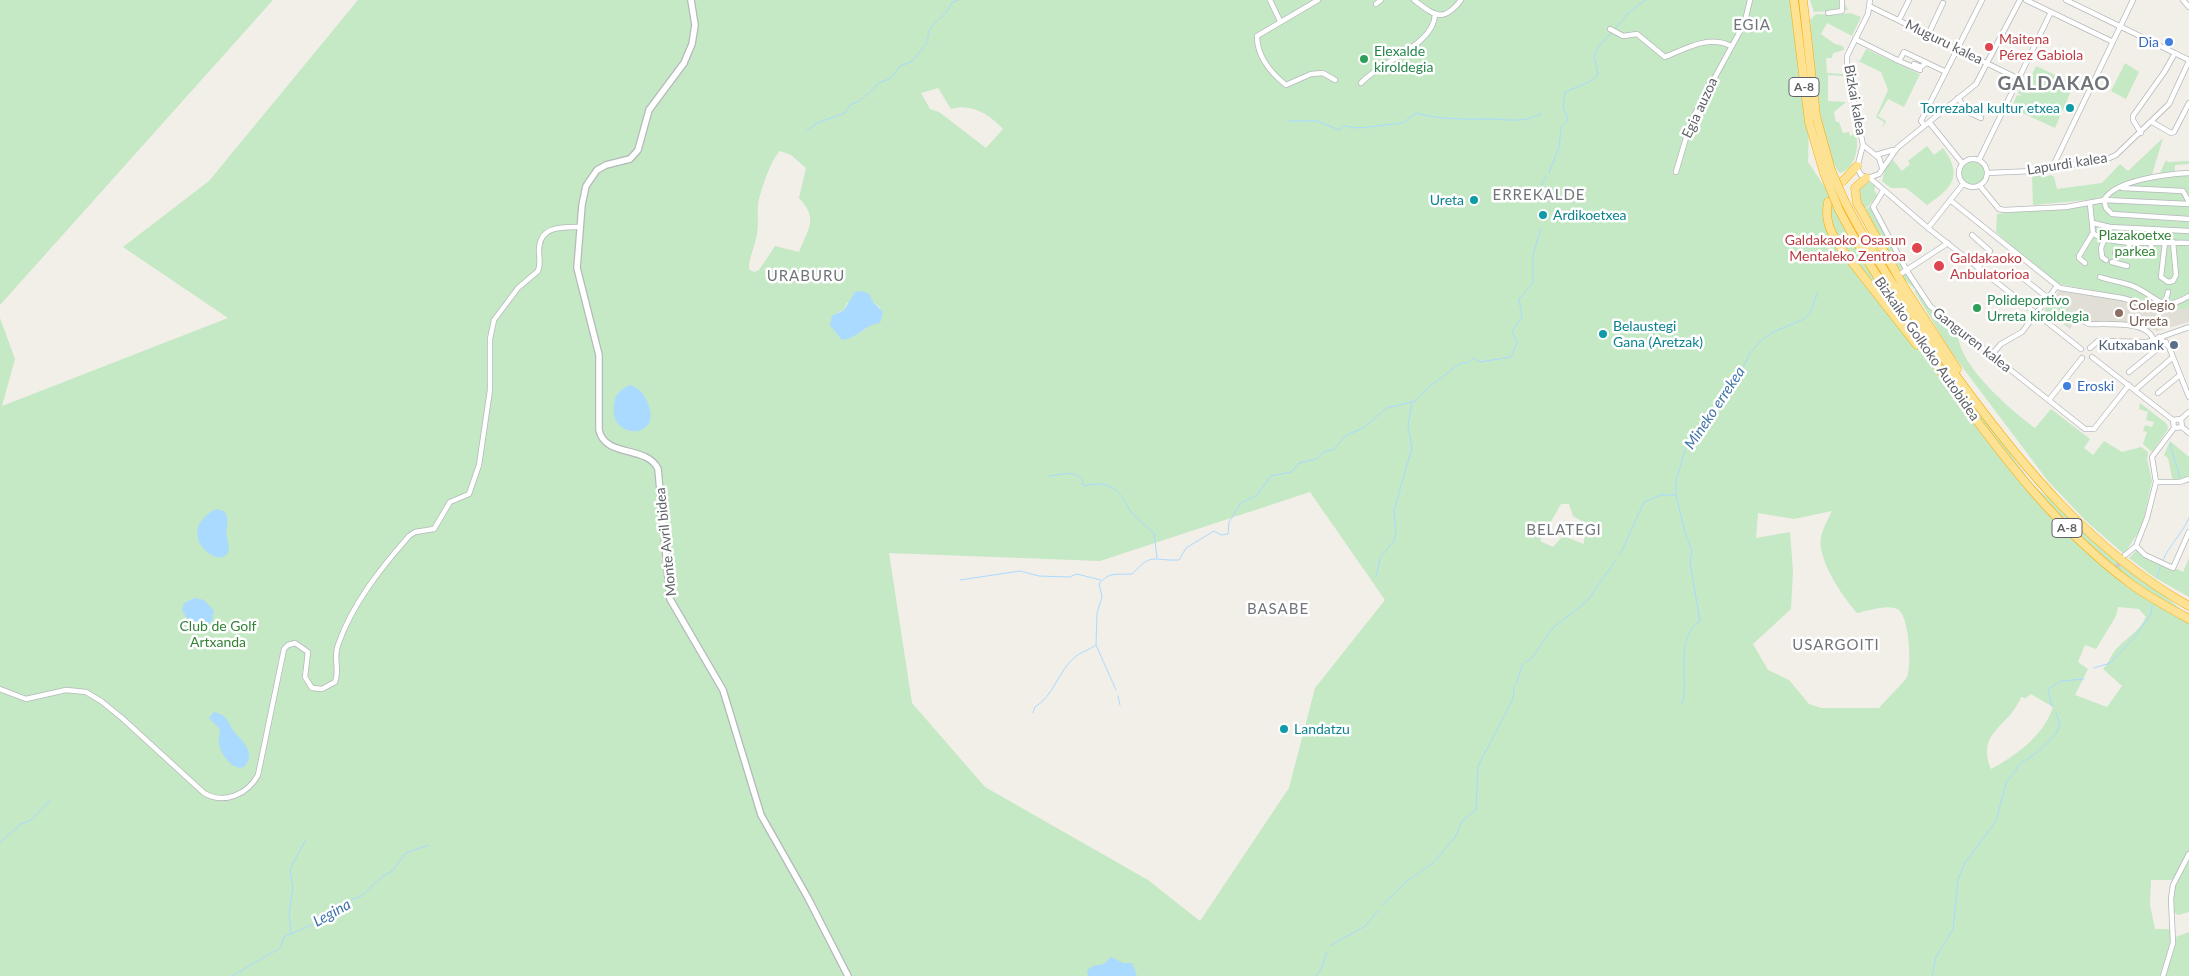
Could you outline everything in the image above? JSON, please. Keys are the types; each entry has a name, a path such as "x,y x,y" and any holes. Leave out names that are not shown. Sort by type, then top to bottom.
{"highway":[{"name":"Bizkaiko Golkoko Autobidea","path":"1794,0 1809,122 1839,210 1860,250 1893,301 1970,411 2038,497 2090,550 2131,584 2189,619"},
{"name":"Bizkaiko Golkoko Autobidea","path":"1802,0 1816,116 1827,171 1864,238 1891,281 1981,410 2050,494 2097,542 2138,574 2189,606"},
{"path":"1843,181 1857,166"},
{"path":"1868,178 1855,188 1857,203 1904,287 1965,379 1981,410"},
{"path":"1828,202 1827,224 1837,243 1940,377 1970,411"}],"street":[{"name":"Monte Avril bidea","path":"691,0 695,25 688,56 649,110 636,154 627,160 601,168 590,177 586,186 579,227 577,268 599,355 600,436 608,444 650,458 658,469 670,599 723,690 761,814 808,898 848,976"},
{"path":"1270,0 1280,21"},
{"path":"1318,0 1257,36 1262,58 1280,80 1288,85 1305,75 1315,76 1323,73 1335,80"},
{"path":"1376,4 1381,0"},
{"path":"1414,0 1435,14 1448,13 1461,0"},
{"name":"Egia auzoa","path":"1676,172 1691,121 1745,21 1750,0"},
{"path":"1828,13 1842,11 1842,0"},
{"name":"Bizkai kalea","path":"1857,166 1863,144 1847,56 1868,14 1870,0"},
{"path":"1899,20 1909,0"},
{"path":"1962,163 1927,124 1921,120 1982,0"},
{"path":"1868,178 1878,175 1897,148 1976,84 2020,0"},
{"path":"2026,0 2113,42"},
{"path":"2068,0 2189,60"},
{"path":"2052,168 2132,0"},
{"path":"2183,0 2189,7"},
{"path":"1928,34 1943,3"},
{"name":"Muguru kalea","path":"1869,6 2019,79"},
{"path":"1979,160 2051,12"},
{"path":"1361,83 1369,74 1402,54 1427,34 1434,24 1435,14"},
{"path":"1610,29 1623,36 1637,34 1665,57 1712,41 1723,42 1731,46"},
{"path":"1855,39 1920,70"},
{"name":"Muguru kalea","path":"1899,61 1904,52 1946,72"},
{"path":"2141,132 2133,118 2136,110 2165,71 2175,53"},
{"name":"Lapurdi kalea","path":"1987,173 2014,173 2052,168 2110,158 2121,152 2168,104 2189,60"},
{"path":"1914,64 1921,67 1926,63"},
{"path":"1958,98 1968,112 1981,118"},
{"path":"2152,122 2171,133 2174,132 2189,103"},
{"name":"Bizkai kalea","path":"1863,144 1881,162 1881,170"},
{"path":"1874,154 1897,148"},
{"name":"Bizkai kalea","path":"1861,157 1874,154"},
{"path":"1970,159 1979,160 1984,164 1987,173 1980,186 1971,188 1963,184 1958,176 1962,163 1970,159"},
{"path":"1857,166 1858,172 1868,178 2081,349"},
{"path":"2189,173 2155,177 2116,188 2111,190 2104,200 2106,208 2112,214 2189,219"},
{"path":"1878,175 1881,189"},
{"path":"1928,228 1963,184"},
{"path":"1980,186 1999,209 2004,210 2051,209 2090,204 2104,200 2189,203 2183,191 2116,188"},
{"name":"Ganguren kalea","path":"1881,189 1873,207 1905,272 1930,306 1994,357 2089,430 2094,429 2128,385"},
{"path":"1950,200 2063,290 2122,298 2157,309 2162,309 2168,292"},
{"path":"2086,263 2079,256 2093,233 2090,204"},
{"path":"2093,223 2110,227 2189,231"},
{"path":"0,689 26,699 66,690 86,692 122,718 204,793 224,798 246,790 254,783 258,775 284,649 288,645 295,643 308,652 305,677 312,688 322,689 335,682 337,676 335,655 338,644 369,584 409,536 415,532 434,529 450,502 469,493 479,464 484,437 490,390 490,339 494,320 518,288 538,271 540,245 546,233 555,228 579,227"},
{"path":"2093,233 2105,238 2130,242 2189,243"},
{"path":"1972,235 1990,250 1978,268"},
{"path":"2105,238 2101,248 2102,258 2106,260"},
{"path":"2115,253 2126,256 2130,242"},
{"path":"2150,252 2152,242"},
{"path":"2165,242 2159,276 2168,284 2173,281 2176,275 2173,242"},
{"path":"1905,272 1948,243"},
{"path":"2112,262 2127,266"},
{"path":"2019,275 2048,298"},
{"path":"2100,277 2135,287 2152,299 2165,304 2175,304 2189,296"},
{"path":"1994,357 1997,346 2022,332 2057,286"},
{"path":"2082,320 2086,324 2135,326 2149,332 2153,339"},
{"path":"2090,348 2098,341 2138,343 2189,327"},
{"path":"2159,337 2166,342 2189,397"},
{"path":"2129,372 2166,342"},
{"path":"2081,349 2086,346 2090,348 2093,353 2092,357"},
{"path":"2081,349 2080,355 2082,358"},
{"path":"2082,358 2088,359 2092,357"},
{"path":"2092,357 2173,420 2174,428 2152,457 2156,482 2142,534 2136,546 2125,555"},
{"path":"2135,390 2173,357"},
{"path":"2049,400 2082,358"},
{"path":"2158,393 2180,374"},
{"path":"2173,420 2181,419 2189,412"},
{"path":"2181,419 2182,427 2189,433"},
{"path":"2174,428 2182,427"},
{"path":"2156,482 2180,482 2189,479"},
{"path":"2136,546 2145,555 2173,568 2189,532"},
{"path":"2163,976 2173,943 2172,885 2189,854"}],"shaded area":[{"name":"Colegio Urreta","path":"2059,291 2122,300 2154,310 2189,305 2189,322 2157,331 2136,324 2088,322 2083,315 2080,315 2070,329 2044,310"}],"green space":[{"path":"0,0 273,0 0,305"},
{"name":"Club de Golf Artxanda","path":"358,0 1794,0 1809,122 1808,162 1953,377 2034,486 2189,616 2189,912 2178,915 2174,912 2172,880 2151,880 2150,905 2155,929 2169,929 2173,938 2189,932 2189,976 0,976 0,318 15,359 2,406 228,318 123,247 209,181","holes":["938,88 951,109 966,107 979,111 986,114 1003,129 986,148 939,112 930,109 921,93","780,151 791,155 806,168 799,198 809,212 810,224 799,252 775,246 759,270 754,272 749,269 749,265 758,231 759,201 763,185 773,161","873,302 880,308 865,329 856,335 842,340 838,312 844,310 847,303","1310,492 1385,600 1315,688 1289,788 1200,921 1148,880 985,787 912,703 889,553 1100,561","1561,504 1569,504 1573,516 1585,523 1584,544 1563,536 1553,547 1540,541","1832,511 1821,537 1821,546 1832,578 1845,598 1857,613 1890,607 1899,610 1905,622 1909,642 1909,671 1907,677 1879,708 1821,708 1809,704 1789,680 1768,670 1753,644 1791,609 1793,571 1790,532 1756,538 1758,513 1794,519","2118,607 2139,609 2146,617 2143,623 2117,648 2103,669 2122,686 2107,707 2075,695 2088,669 2078,662 2085,645 2096,649 2116,616","2031,694 2053,707 2049,717 2028,744 2010,758 1991,769 1987,756 1990,738 2009,716 2021,697 2026,698"]},
{"path":"1810,0 1843,0 1848,10 1814,12"},
{"path":"1850,13 1861,17 1852,36 1827,23 1821,34 1835,44 1843,46 1844,50 1833,53 1832,58 1826,58 1827,73 1843,74 1843,76 1828,75 1828,101 1846,102 1834,112 1836,122 1839,122 1843,133 1849,132 1850,136 1856,134 1857,139 1853,162 1850,167 1840,173 1833,161 1822,123 1815,76 1810,20 1816,14 1836,15"},
{"path":"1866,49 1920,74 1904,107 1888,99 1878,116 1886,121 1882,129 1884,122 1876,117 1888,90 1881,72 1854,59 1860,61"},
{"path":"2125,63 2139,72 2126,99 2111,91"},
{"path":"2036,66 2074,84 2055,128 2016,110 2018,104 2016,108 2012,106 2017,95 2022,96 2018,93 2023,83 2027,85"},
{"name":"Plazakoetxe parkea","path":"2163,138 2151,178 2158,177 2166,160 2168,162 2189,161 2189,164 2175,165 2175,174 2189,173 2189,308 2169,311 2171,305 2053,283 1996,232 1997,214 2101,202 2114,193 2097,199 2033,205 2032,173 2044,173 2044,177 2051,175 2054,177 2057,189 2102,183 2120,164 2128,171"},
{"path":"1927,146 1934,155 1943,148 1953,166 1954,173 1949,187 1927,205 1906,188 1891,188 1882,181 1885,169 1893,160 1902,171 1910,164 1908,161"},
{"path":"1968,161 1978,161 1985,168 1985,178 1978,185 1968,185 1961,178 1961,168"},
{"path":"1869,182 1875,186 1874,190 1878,196 1864,210 1857,197 1859,189"},
{"path":"1871,205 1907,266 1900,270 1864,211"},
{"path":"1907,271 1936,311 1938,319 1958,335 1961,347 1977,374 1988,387 2035,428 2051,409 2090,439 2084,448 2093,455 2104,441 2122,452 2141,447 2148,452 2147,459 2152,481 2142,527 2124,554 2086,521 2048,481 1951,352 1915,289 1904,279 1902,273"},
{"path":"2053,299 2075,315 2067,326 2045,310"},
{"path":"2140,403 2167,424 2168,429 2152,452 2143,444 2147,432 2143,431 2145,425 2152,427 2154,422 2146,420 2148,412 2139,409"},
{"path":"2170,441 2189,457 2189,479 2177,482 2172,478 2168,458 2164,455"},
{"path":"2137,550 2183,572 2189,558 2189,597 2154,577 2129,558"}],"water":[{"path":"862,291 869,294 873,302 883,312 880,323 870,326 853,337 842,340 830,325 832,316 844,310 855,292"},
{"path":"630,385 637,388 644,395 651,416 648,424 643,429 635,431 627,430 619,425 615,417 614,405 617,395"},
{"path":"216,509 224,511 226,514 229,549 225,556 219,557 203,548 198,539 198,529 203,519"},
{"path":"195,598 204,600 214,611 212,621 203,629 191,625 182,610 184,603"},
{"path":"214,712 225,717 234,732 246,746 249,756 244,767 240,768 231,764 222,752 219,744 219,728 209,718"},
{"path":"1111,957 1123,963 1132,963 1137,976 1088,976 1087,971 1090,968 1105,963"}],"waterway":[{"path":"806,131 817,123 845,113 850,105 860,101 879,83 891,78 900,66 911,62 928,42 928,35 933,25 946,13 951,3 958,0"},
{"path":"1616,28 1627,14 1645,0"},
{"path":"1567,122 1567,116 1563,108 1565,92 1589,82 1598,75 1594,55 1598,47 1611,33"},
{"path":"1288,121 1317,121 1339,130 1344,126 1359,128 1403,123 1416,113 1452,119 1516,120 1529,119 1542,113"},
{"path":"1549,173 1559,147 1561,128 1565,123"},
{"path":"1541,196 1541,186 1546,176"},
{"path":"1033,713 1035,707 1047,697 1069,663 1077,655 1096,645 1097,613 1102,597 1099,584 1106,577 1114,574 1132,574 1144,563 1153,559 1179,560 1186,548 1214,531 1221,535 1228,534 1229,522 1241,503 1257,495 1271,476 1291,472 1299,463 1316,459 1324,452 1334,449 1347,435 1363,428 1387,408 1415,401 1429,387 1461,363 1468,363 1473,358 1480,362 1511,357 1517,343 1512,331 1522,317 1519,299 1533,283 1533,255 1541,228"},
{"name":"Mineko errekea","path":"1682,704 1687,638 1700,621 1690,563 1692,551 1685,533 1676,495 1676,481 1686,447 1738,378 1750,353 1762,340 1773,332 1804,319 1810,313 1818,292"},
{"path":"1376,577 1380,558 1393,542 1396,534 1394,510 1412,448 1408,426 1412,402"},
{"path":"2170,444 2180,477"},
{"path":"1049,476 1071,474 1082,480 1082,484 1085,486 1102,484 1114,488 1132,513 1154,533 1157,558"},
{"name":"Mineko errekea","path":"1620,555 1644,502 1661,495 1675,495"},
{"path":"2163,560 2189,518"},
{"name":"Mineko errekea","path":"1526,662 1532,658 1552,629 1588,600 1615,561"},
{"path":"2157,578 2160,567"},
{"path":"960,580 1020,571 1039,576 1069,577 1077,574 1101,580"},
{"path":"2094,668 2110,663 2133,639 2151,614 2152,606"},
{"path":"1096,645 1116,690"},
{"name":"Mineko errekea","path":"1516,684 1523,664"},
{"path":"2052,707 2048,689 2061,681 2084,679"},
{"name":"Mineko errekea","path":"1382,905 1407,881 1433,863 1455,837 1463,820 1476,810 1478,766 1513,699 1514,687"},
{"path":"1118,696 1120,705"},
{"path":"1932,976 1936,957 1953,929 1958,879 1965,863 1996,821 2006,783 2020,764 2040,750 2056,734 2060,725 2056,713"},
{"path":"0,842 21,824 30,821 50,800"},
{"path":"291,933 289,913 293,888 290,869 305,841"},
{"name":"Legina","path":"232,976 280,948 284,937 331,916 353,899 360,897 383,876 391,872 406,853 429,845"},
{"name":"Mineko errekea","path":"1330,946 1365,926 1379,910"},
{"name":"Mineko errekea","path":"1316,976 1322,967 1327,952"}],"tunnel":[{"path":"1872,295 1899,276"},
{"path":"2113,572 2123,558"}],"place":[{"name":"Dia","path":"2169,42"},
{"name":"Maitena Pérez Gabiola","path":"1989,47"},
{"name":"Elexalde kiroldegia","path":"1364,59"},
{"name":"Torrezabal kultur etxea","path":"2070,108"},
{"name":"Ureta","path":"1474,200"},
{"name":"Ardikoetxea","path":"1543,215"},
{"name":"Galdakaoko Osasun Mentaleko Zentroa","path":"1917,248"},
{"name":"Galdakaoko Anbulatorioa","path":"1939,266"},
{"name":"Polideportivo Urreta kiroldegia","path":"1977,308"},
{"name":"Colegio Urreta","path":"2119,313"},
{"name":"Belaustegi Gana (Aretzak)","path":"1603,334"},
{"name":"Kutxabank","path":"2174,345"},
{"name":"Eroski","path":"2067,386"},
{"name":"Landatzu","path":"1284,729"}],"district":[{"name":"EGIA","path":"1752,25"},
{"name":"GALDAKAO","path":"2054,84"},
{"name":"ERREKALDE","path":"1539,195"},
{"name":"URABURU","path":"806,276"},
{"name":"BELATEGI","path":"1564,530"},
{"name":"BASABE","path":"1278,609"},
{"name":"USARGOITI","path":"1836,645"}]}
